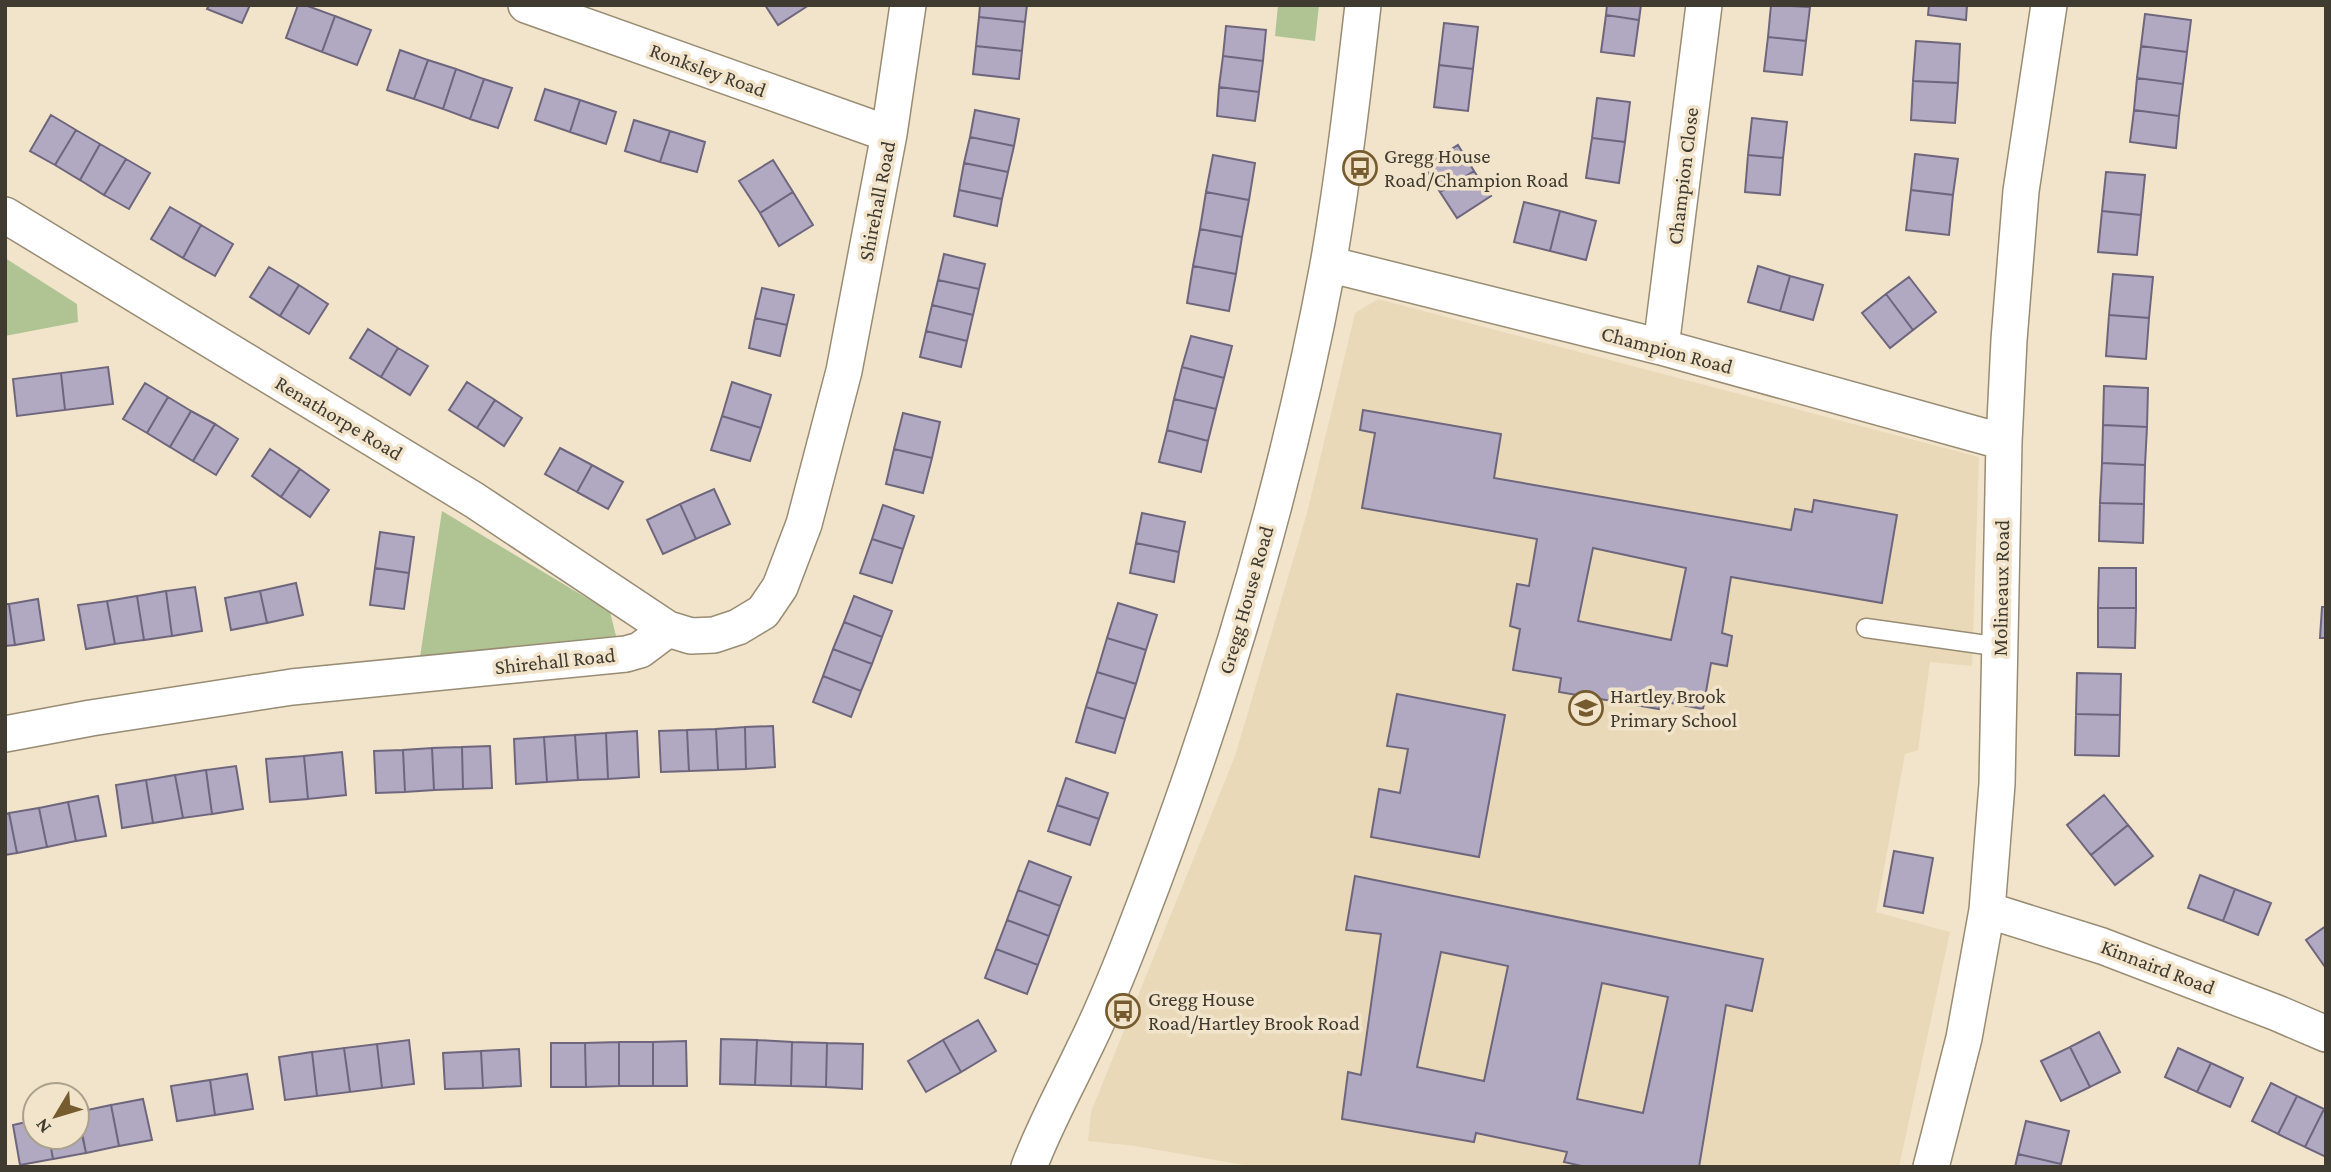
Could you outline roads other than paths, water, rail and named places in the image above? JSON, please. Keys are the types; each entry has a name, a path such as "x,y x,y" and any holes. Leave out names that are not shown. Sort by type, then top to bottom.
{"street":[{"name":"Ronksley Road","path":"526,5 890,134"},
{"name":"Shirehall Road","path":"5,734 292,687 626,654 640,650 668,629 691,636 715,635 738,627 763,612 779,587 804,524 844,371 890,134 908,5"},
{"name":"Gregg House Road","path":"1029,1167 1136,929 1188,785 1243,616 1294,429 1328,264 1363,5"},
{"name":"Champion Close","path":"1661,347 1704,5"},
{"name":"Molineaux Road","path":"1931,1167 1964,1038 1987,910 1997,784 2004,442 2009,340 2021,191 2049,5"},
{"name":"Renathorpe Road","path":"5,215 474,500 668,629"},
{"name":"Champion Road","path":"1328,264 1661,347 2004,442"},
{"name":"Kinnaird Road","path":"1987,910 2102,946 2326,1034"}],"lane":[{"path":"1866,628 2001,647"}],"place":[{"name":"Gregg House Road/Champion Road","path":"1360,168"},
{"name":"Hartley Brook Primary School","path":"1586,708"},
{"name":"Gregg House Road/Hartley Brook Road","path":"1123,1011"}]}
